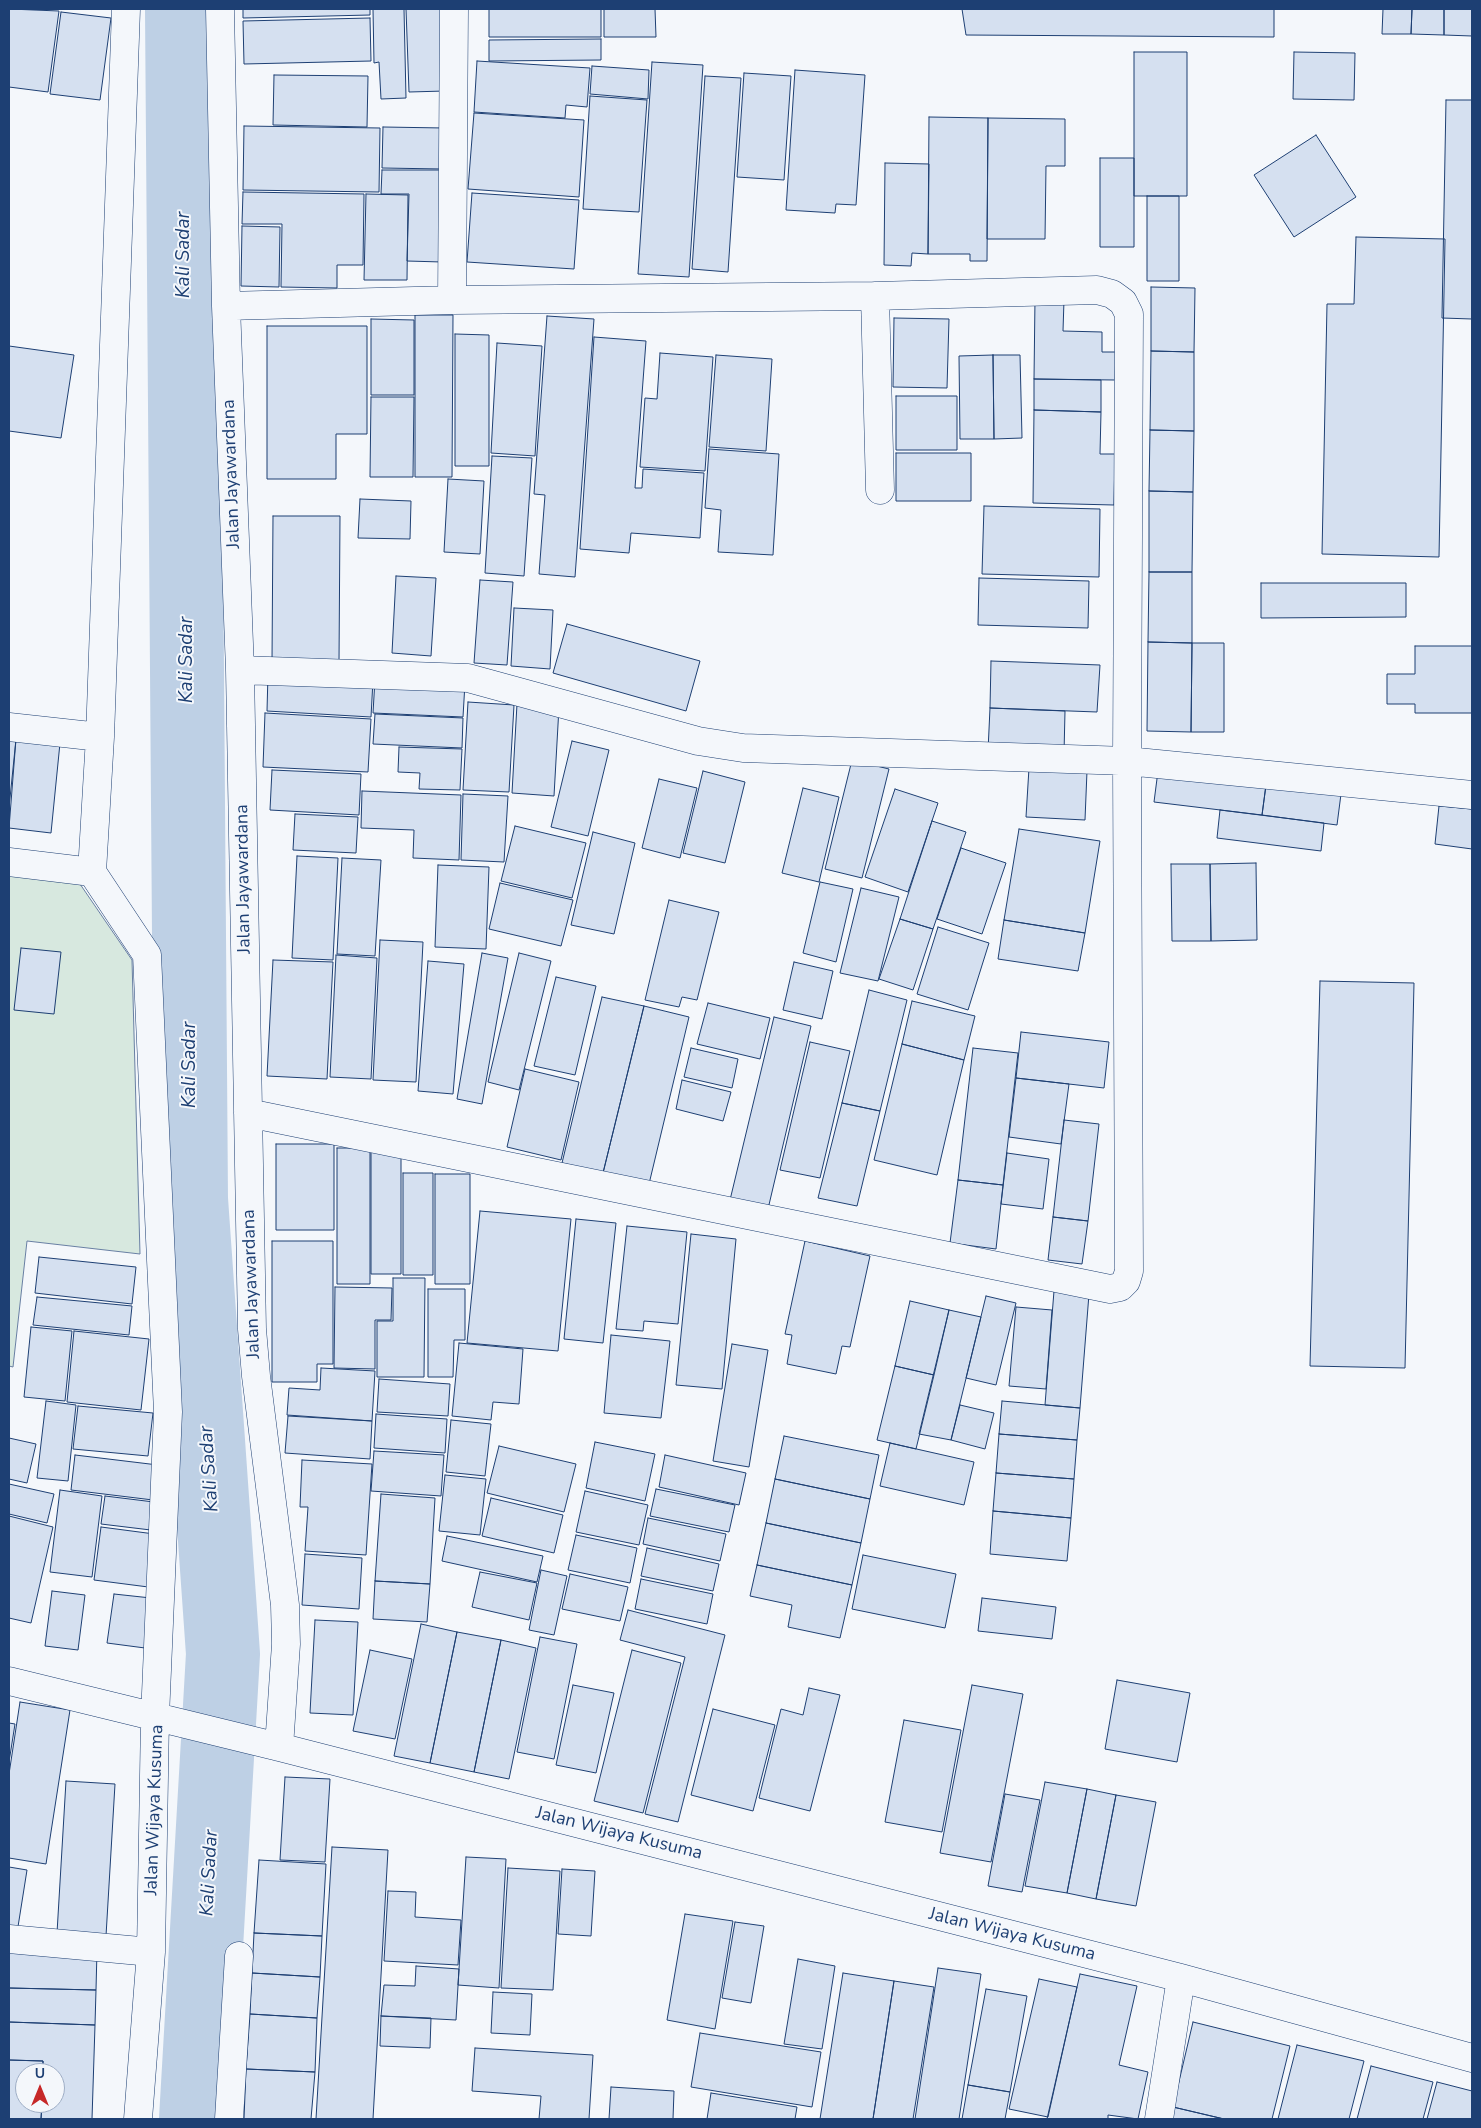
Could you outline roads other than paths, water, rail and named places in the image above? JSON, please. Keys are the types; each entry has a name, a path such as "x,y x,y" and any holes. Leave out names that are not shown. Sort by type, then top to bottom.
{"street":[{"path":"9,1681 164,1719 168,1412 147,955 92,872 100,737 126,9"},
{"name":"Jalan Jayawardana","path":"220,9 226,306 240,670 248,1114 255,1367 285,1604 286,1644 279,1748"},
{"path":"452,300 454,9"},
{"path":"226,306 452,300 875,296 1097,290 1112,294 1123,302 1129,314 1127,760 1129,1271 1126,1281 1120,1287 1110,1288 1090,1285 248,1114"},
{"path":"875,296 880,490"},
{"path":"240,670 468,678 698,741 742,748 1127,760 1472,796"},
{"path":"9,727 100,737"},
{"path":"9,862 92,872"},
{"name":"Jalan Wijaya Kusuma","path":"138,2119 151,1952 164,1719 1182,1978 1472,2058"},
{"path":"9,1940 151,1952"},
{"path":"229,2119 240,1956"},
{"path":"1159,2119 1182,1978"}],"waterway":[{"name":"Kali Sadar","path":"182,9 191,1199 223,1654 196,2119"}]}
